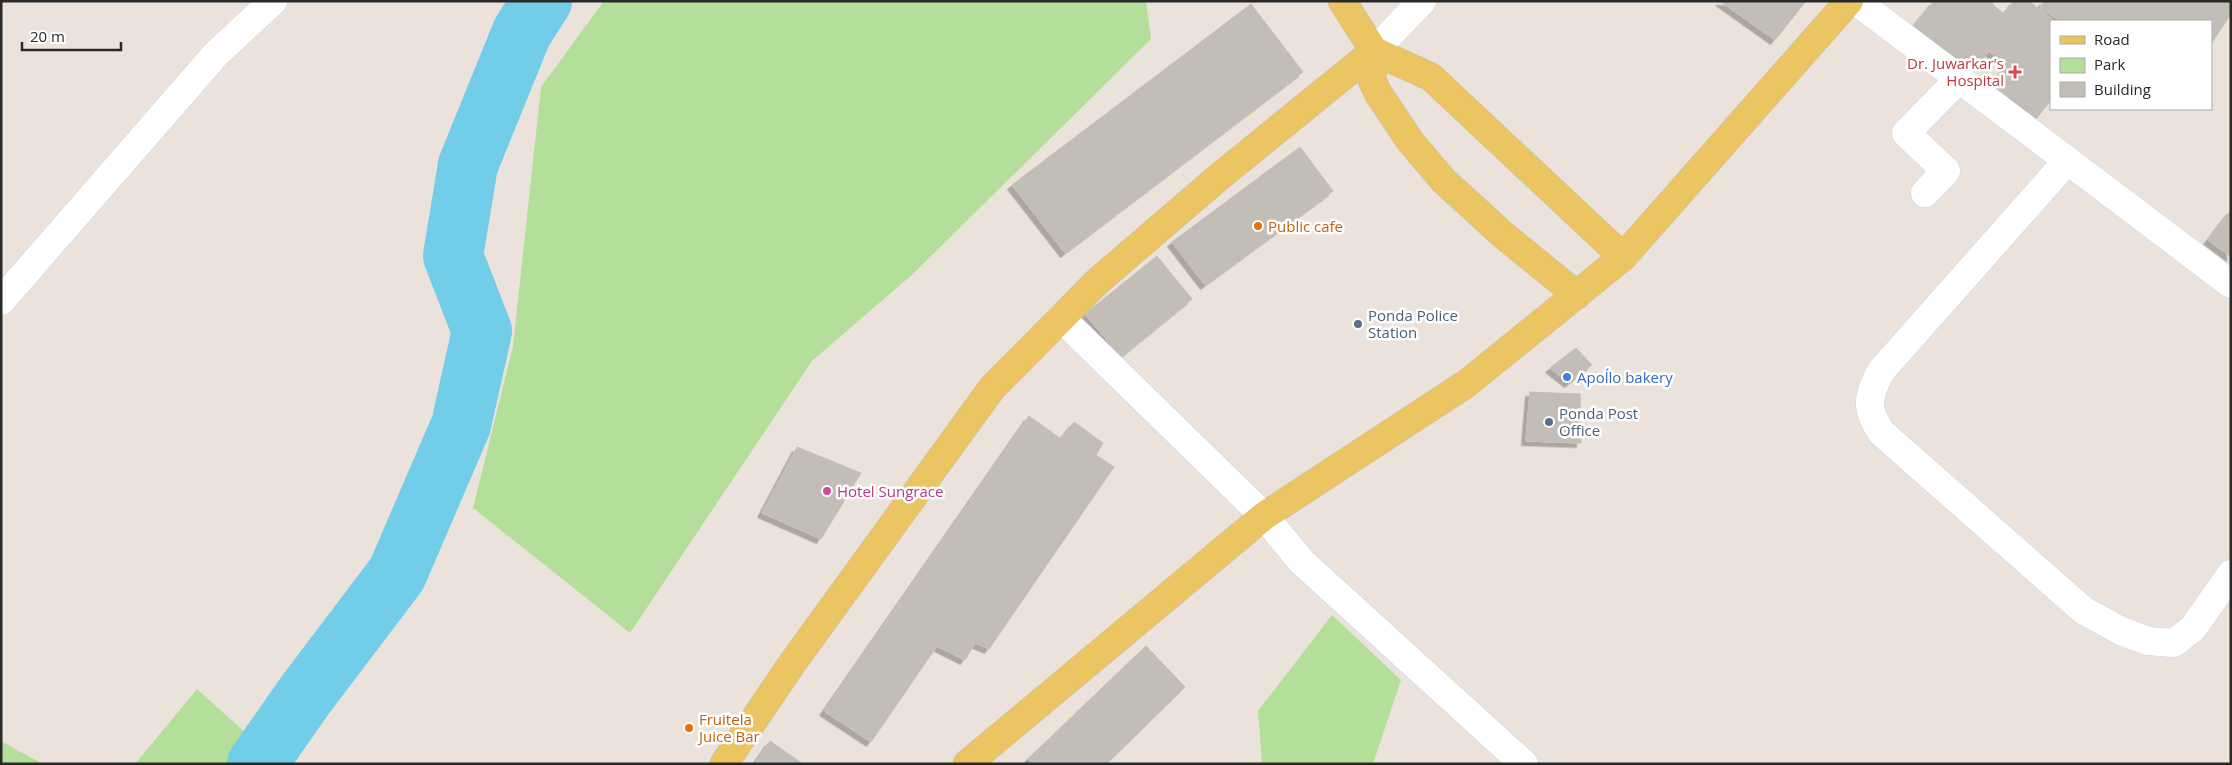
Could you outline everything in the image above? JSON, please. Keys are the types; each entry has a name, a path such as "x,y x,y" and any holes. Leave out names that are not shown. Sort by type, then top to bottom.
{"main road":[{"path":"1342,1 1374,52 1431,77 1623,258"},
{"path":"967,764 1264,516 1466,384 1623,258 1850,1"},
{"path":"1374,52 1372,80 1378,93 1415,147 1443,180 1502,234 1577,295"},
{"path":"724,764 792,665 992,388 1098,280 1211,183 1374,52"}],"street":[{"path":"1,301 216,54 274,1"},
{"path":"1374,52 1422,1"},
{"path":"1856,1 2231,284"},
{"path":"1925,193 1946,172 1906,133 1959,79"},
{"path":"2067,161 1881,372 1872,388 1868,406 1872,419 1882,433 2043,576 2083,610 2120,631 2148,641 2174,643 2193,628 2231,574"},
{"path":"1061,318 1264,516 1302,562 1524,764"}],"green space":[{"path":"604,1 1146,1 1151,39 914,273 812,361 630,633 473,508 513,346 541,87"},
{"path":"1332,615 1401,680 1373,764 1262,764 1258,711"},
{"path":"197,689 280,764 135,764"},
{"path":"1,741 43,764 1,764"}],"building":[{"path":"1720,1 1806,1 1775,40"},
{"path":"1934,1 1994,1 1992,4 2004,14 2014,1 2029,1 2053,20 2050,20 2050,101 2033,123 1988,88 2007,65 1989,51 1972,73 1913,27"},
{"path":"2044,1 2231,1 2231,14 2212,42 2212,20 2058,20 2040,8"},
{"path":"1251,4 1303,72 1065,253 1012,185"},
{"path":"1300,147 1333,191 1205,285 1172,242"},
{"path":"2231,210 2231,257 2208,240"},
{"path":"1157,256 1192,299 1121,357 1085,314"},
{"path":"1576,348 1592,365 1569,383 1550,368"},
{"path":"1530,392 1580,394 1581,443 1526,441"},
{"path":"1029,416 1061,439 1074,422 1103,443 1096,455 1114,467 989,649 975,643 965,660 937,646 871,742 824,711"},
{"path":"797,447 861,473 821,539 762,513"},
{"path":"1146,646 1185,687 1106,764 1033,764 1028,759"},
{"path":"770,741 803,764 754,764"}],"waterway":[{"path":"257,764 306,694 397,574 461,425 482,331 453,256 468,165 522,32 542,1"}],"place":[{"name":"Dr. Juwarkar's Hospital","path":"2015,72"},
{"name":"Public cafe","path":"1258,226"},
{"name":"Ponda Police Station","path":"1358,324"},
{"name":"Apoĺlo bakery","path":"1567,377"},
{"name":"Ponda Post Office","path":"1549,422"},
{"name":"Hotel Sungrace","path":"827,491"},
{"name":"Fruitela Juice Bar","path":"689,728"}]}
